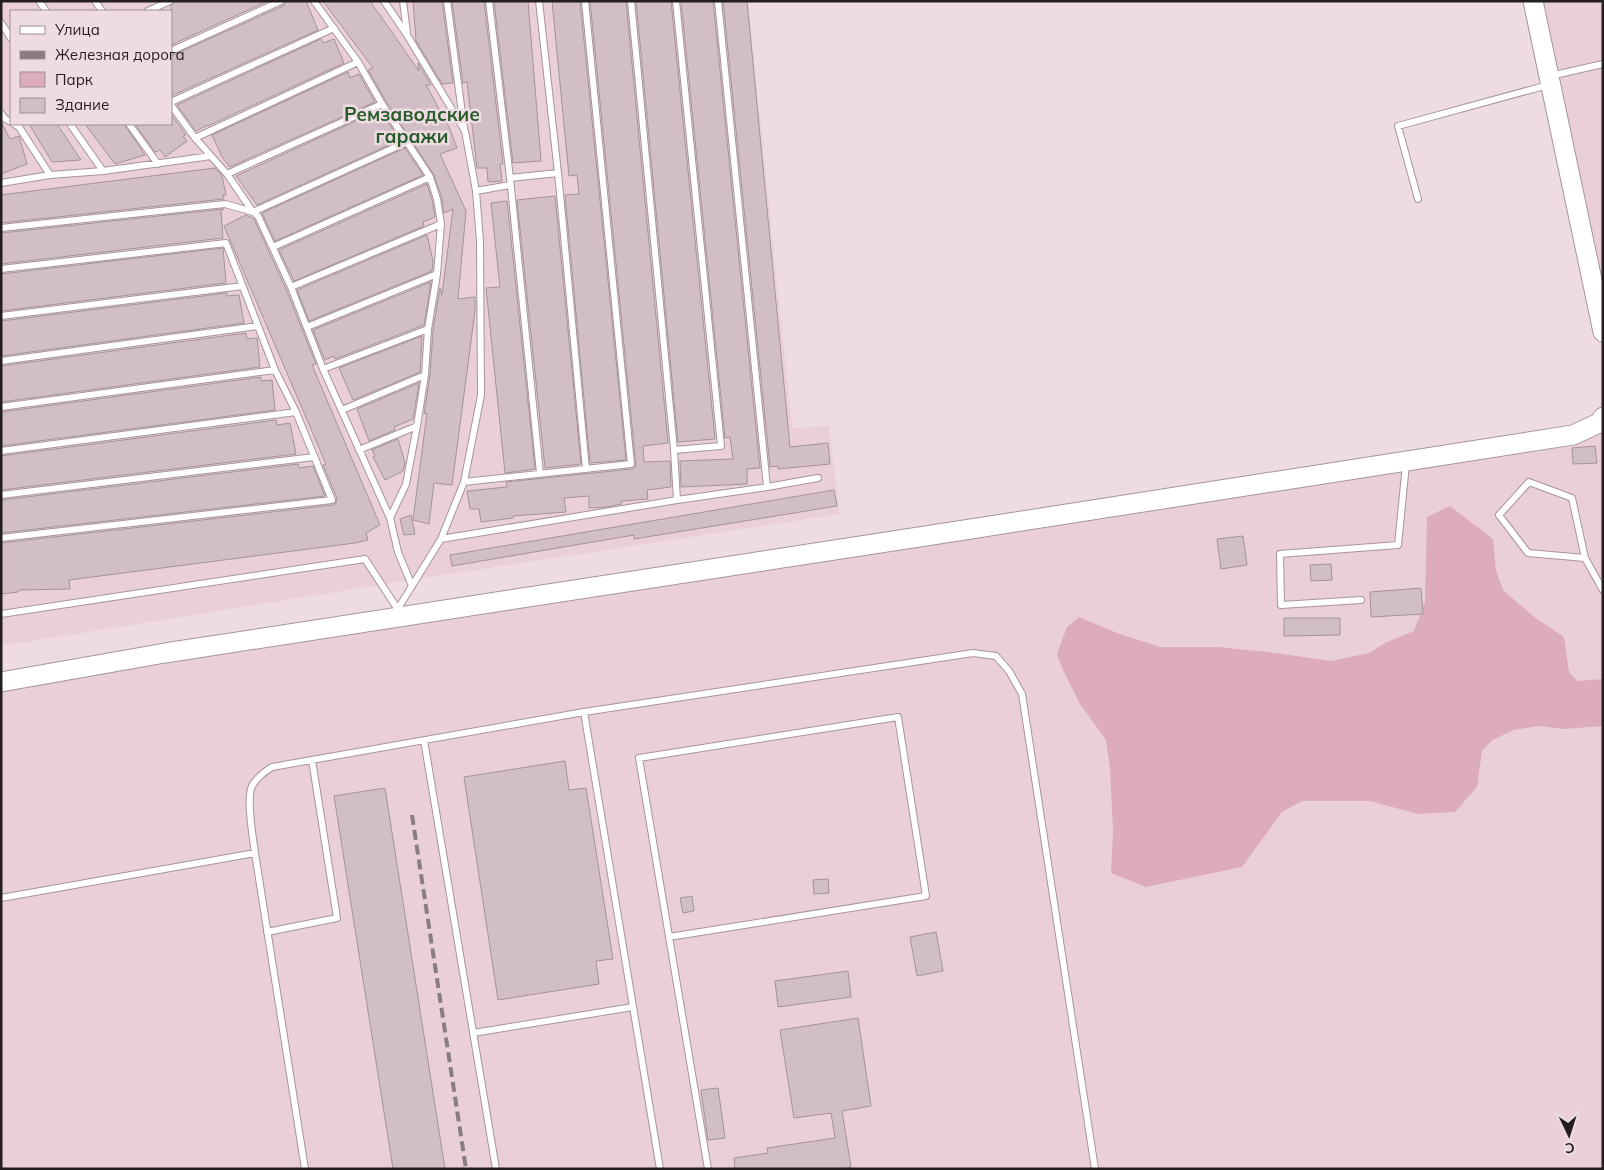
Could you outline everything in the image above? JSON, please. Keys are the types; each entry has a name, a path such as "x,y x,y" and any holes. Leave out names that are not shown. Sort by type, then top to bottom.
{"street":[{"path":"1533,1 1603,332"},
{"path":"1,682 395,613 936,535 1573,435 1602,423"}],"lane":[{"path":"150,10 170,1"},
{"path":"172,51 281,1"},
{"path":"314,1 358,62 382,104 430,177 437,199 441,224 437,274 428,329 425,376 417,426 406,484 390,518"},
{"path":"384,1 407,35 465,131"},
{"path":"403,1 407,35"},
{"path":"1,614 365,558 395,613 441,539 464,482 481,395 480,241 476,191 465,131 447,1"},
{"path":"489,1 510,178 540,473"},
{"path":"539,1 558,174 586,469"},
{"path":"464,482 631,464 585,1"},
{"path":"631,1 674,450 677,500"},
{"path":"674,450 721,446 676,1"},
{"path":"718,1 767,487"},
{"path":"1,23 10,36"},
{"path":"172,103 334,28"},
{"path":"195,138 358,62"},
{"path":"1418,199 1398,126 1603,64"},
{"path":"172,104 195,138 227,174 253,212 258,216 307,327 323,369 390,518 398,552 412,586"},
{"path":"227,174 382,104"},
{"path":"1,113 4,118 10,121"},
{"path":"16,125 50,175"},
{"path":"71,125 103,171"},
{"path":"130,125 158,164"},
{"path":"1,228 225,204 253,212 406,142"},
{"path":"1,183 50,175 103,171 212,156"},
{"path":"510,178 558,174"},
{"path":"273,247 430,177"},
{"path":"476,191 510,186"},
{"path":"290,287 441,224"},
{"path":"1,269 226,243 275,370 296,412 332,500 1,538"},
{"path":"307,327 437,274"},
{"path":"1,316 243,286"},
{"path":"1,361 258,326"},
{"path":"323,369 428,329"},
{"path":"1,407 275,370"},
{"path":"342,410 425,376"},
{"path":"1,451 296,412"},
{"path":"359,450 417,426"},
{"path":"1,495 314,457"},
{"path":"1361,600 1281,605 1280,554 1398,545 1406,461"},
{"path":"441,539 818,478"},
{"path":"1585,558 1528,553 1499,515 1529,482 1572,498 1585,558 1603,590"},
{"path":"305,1169 254,853 250,814 251,788 262,773 272,768 312,760 584,712 973,653 996,656 1009,671 1022,694 1095,1169"},
{"path":"584,712 660,1169"},
{"path":"669,937 926,896 898,717 639,758 669,937 708,1169"},
{"path":"424,740 496,1169"},
{"path":"267,932 337,918 312,760"},
{"path":"1,898 254,853"},
{"path":"473,1033 633,1007"}],"shaded area":[{"path":"1,1 748,1 792,428 829,426 840,514 1,646"},
{"path":"1533,1 1603,1 1603,332"},
{"path":"1603,417 1603,1169 1,1169 1,682 1573,435"}],"green space":[{"path":"1450,506 1493,539 1496,571 1503,590 1533,616 1564,637 1569,672 1577,681 1603,679 1603,726 1563,729 1540,726 1513,730 1491,741 1482,751 1477,787 1455,812 1418,814 1370,801 1302,801 1282,812 1242,867 1146,887 1111,873 1113,831 1110,768 1106,740 1080,704 1057,654 1067,627 1079,617 1117,633 1160,647 1218,647 1331,661 1369,653 1387,642 1414,631 1425,602 1427,517"}],"building":[{"path":"175,1 268,1 172,45 171,6"},
{"path":"286,1 306,1 318,30 172,96 172,56 283,6"},
{"path":"323,1 370,1 419,71 418,63 431,85 426,85 449,127 457,148 440,154 466,211 458,299 475,297 475,311 452,485 434,483 429,524 413,520 427,413 424,414 430,375 433,330 440,288 442,295 453,209 444,213 442,198 434,175 368,70 373,68"},
{"path":"413,1 442,1 453,83 442,84 416,41"},
{"path":"452,1 484,1 503,164 500,164 502,181 488,182 487,168 477,168 467,82 463,83"},
{"path":"494,1 528,1 541,161 513,163"},
{"path":"552,1 580,1 626,460 590,463 565,195 579,194 577,175 569,176"},
{"path":"590,1 626,1 668,443 643,446 644,462 670,461 671,487 647,490 648,499 621,501 622,504 606,507 589,508 589,496 564,498 566,512 513,516 513,518 481,522 479,509 470,509 467,491 507,487 506,482 632,469 636,466"},
{"path":"636,1 671,1 715,439 678,442"},
{"path":"681,1 713,1 760,468 747,469 747,484 681,487 680,461 733,459 730,437 725,438"},
{"path":"723,1 747,1 790,447 828,443 830,464 778,469 778,466 770,467"},
{"path":"321,39 323,43 334,39 344,63 196,131 177,105"},
{"path":"348,72 350,78 359,74 375,102 230,167 222,157 212,135"},
{"path":"380,110 400,140 257,205 236,176"},
{"path":"172,115 186,135 183,136 187,141 165,157 160,150 155,152 136,125 172,125"},
{"path":"1,122 10,139 19,136 27,164 1,174"},
{"path":"30,125 58,125 81,160 52,162"},
{"path":"86,125 125,125 145,155 115,164"},
{"path":"405,148 423,175 275,241 262,213"},
{"path":"215,168 222,176 226,195 223,195 224,199 1,223 1,195"},
{"path":"427,184 435,217 423,222 424,226 294,281 279,250"},
{"path":"555,196 581,464 545,468 517,200"},
{"path":"507,201 535,469 505,473 486,288 500,287 491,203"},
{"path":"224,209 221,210 223,238 1,264 1,233"},
{"path":"246,215 254,219 286,289 316,364 312,365 380,525 366,533 368,540 355,543 69,580 70,589 19,590 18,592 1,594 1,543 333,505 336,503 337,498 323,465 326,464 224,226"},
{"path":"427,235 433,261 432,271 309,321 297,290"},
{"path":"223,248 226,283 1,311 1,274"},
{"path":"431,282 424,325 335,359 334,356 325,360 313,330"},
{"path":"227,293 227,296 239,295 244,323 1,356 1,321"},
{"path":"246,333 247,339 257,338 260,367 1,402 1,366"},
{"path":"422,336 420,372 353,400 339,368"},
{"path":"261,377 261,381 272,380 275,410 1,446 1,412"},
{"path":"419,383 413,419 394,427 395,430 369,441 357,409"},
{"path":"276,420 277,425 290,423 296,454 1,490 1,456"},
{"path":"398,439 405,463 403,471 385,480 373,457 375,456 372,450"},
{"path":"1595,446 1597,463 1573,464 1572,448"},
{"path":"298,464 299,468 313,466 325,496 1,533 1,500"},
{"path":"834,490 837,506 634,539 634,535 452,566 450,555"},
{"path":"411,515 415,534 404,535 400,519"},
{"path":"1243,536 1247,565 1221,569 1217,539"},
{"path":"1331,564 1332,580 1311,581 1310,565"},
{"path":"1421,588 1423,614 1371,617 1370,592"},
{"path":"1284,618 1340,618 1340,635 1284,636"},
{"path":"565,761 569,790 586,788 613,959 596,961 599,984 498,1000 464,777"},
{"path":"385,788 445,1169 393,1169 334,796"},
{"path":"828,879 829,893 814,894 813,880"},
{"path":"692,896 694,911 683,913 680,898"},
{"path":"936,932 943,971 917,976 910,937"},
{"path":"848,971 851,997 778,1007 775,981"},
{"path":"858,1018 871,1106 842,1111 851,1167 841,1169 735,1169 734,1158 768,1153 767,1148 835,1138 831,1113 794,1118 780,1030"},
{"path":"718,1088 725,1138 708,1140 701,1090"}],"railway":[{"path":"412,815 466,1169"}],"district":[{"name":"Ремзаводские гаражи","path":"412,125"}]}
